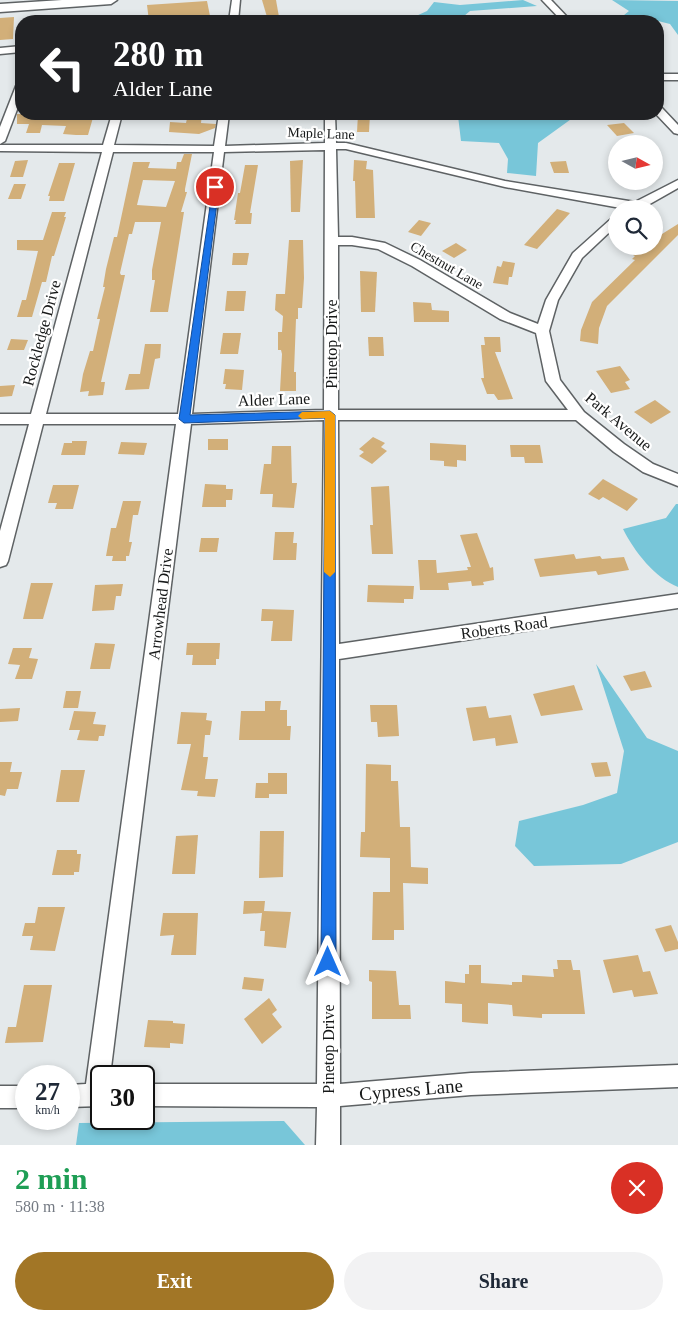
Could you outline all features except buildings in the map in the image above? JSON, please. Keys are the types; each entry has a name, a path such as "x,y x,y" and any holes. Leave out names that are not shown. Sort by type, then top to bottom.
{"street":[{"path":"0,8 111,0"},
{"path":"235,15 236,0"},
{"path":"546,0 561,15"},
{"path":"0,51 15,50"},
{"path":"664,77 678,77"},
{"path":"0,141 15,102"},
{"path":"664,116 678,131"},
{"name":"Rockledge Drive","path":"0,561 115,120"},
{"name":"Arrowhead Drive","path":"103,1065 223,120"},
{"name":"Pinetop Drive","path":"328,1145 332,241 330,120"},
{"name":"Maple Lane","path":"0,148 221,149 346,146 505,184 608,202"},
{"path":"647,200 678,183"},
{"path":"542,330 552,300 577,256 608,227"},
{"name":"Chestnut Lane","path":"332,241 352,241 381,246 416,263 505,316 542,330"},
{"name":"Park Avenue","path":"542,330 553,381 579,415 648,468 678,480"},
{"name":"Alder Lane","path":"0,419 184,419 330,415 579,415"},
{"name":"Roberts Road","path":"330,653 678,601"},
{"name":"Cypress Lane","path":"155,1096 328,1096 471,1084 678,1076"},
{"path":"0,1097 15,1097"}],"shaded area":[{"path":"523,0 537,6 470,11 465,15 418,15 427,11 434,2 460,5"},
{"path":"612,0 678,1 678,35 670,24 664,22 664,15 624,15 629,11"},
{"path":"458,120 570,120 538,143 536,176 507,173 508,159 499,143 461,141"},
{"path":"676,504 678,504 678,587 661,577 646,563 623,529 666,518"},
{"path":"596,664 647,738 678,751 678,842 621,864 534,866 515,846 519,821 583,805 617,793 624,751"},
{"path":"284,1121 305,1145 76,1145 80,1123 90,1123 90,1130 155,1130 155,1122"}],"slow traffic":[{"path":"302,416 330,415 330,572"}],"route":[{"path":"215,187 184,419 330,415 328,962"}]}
